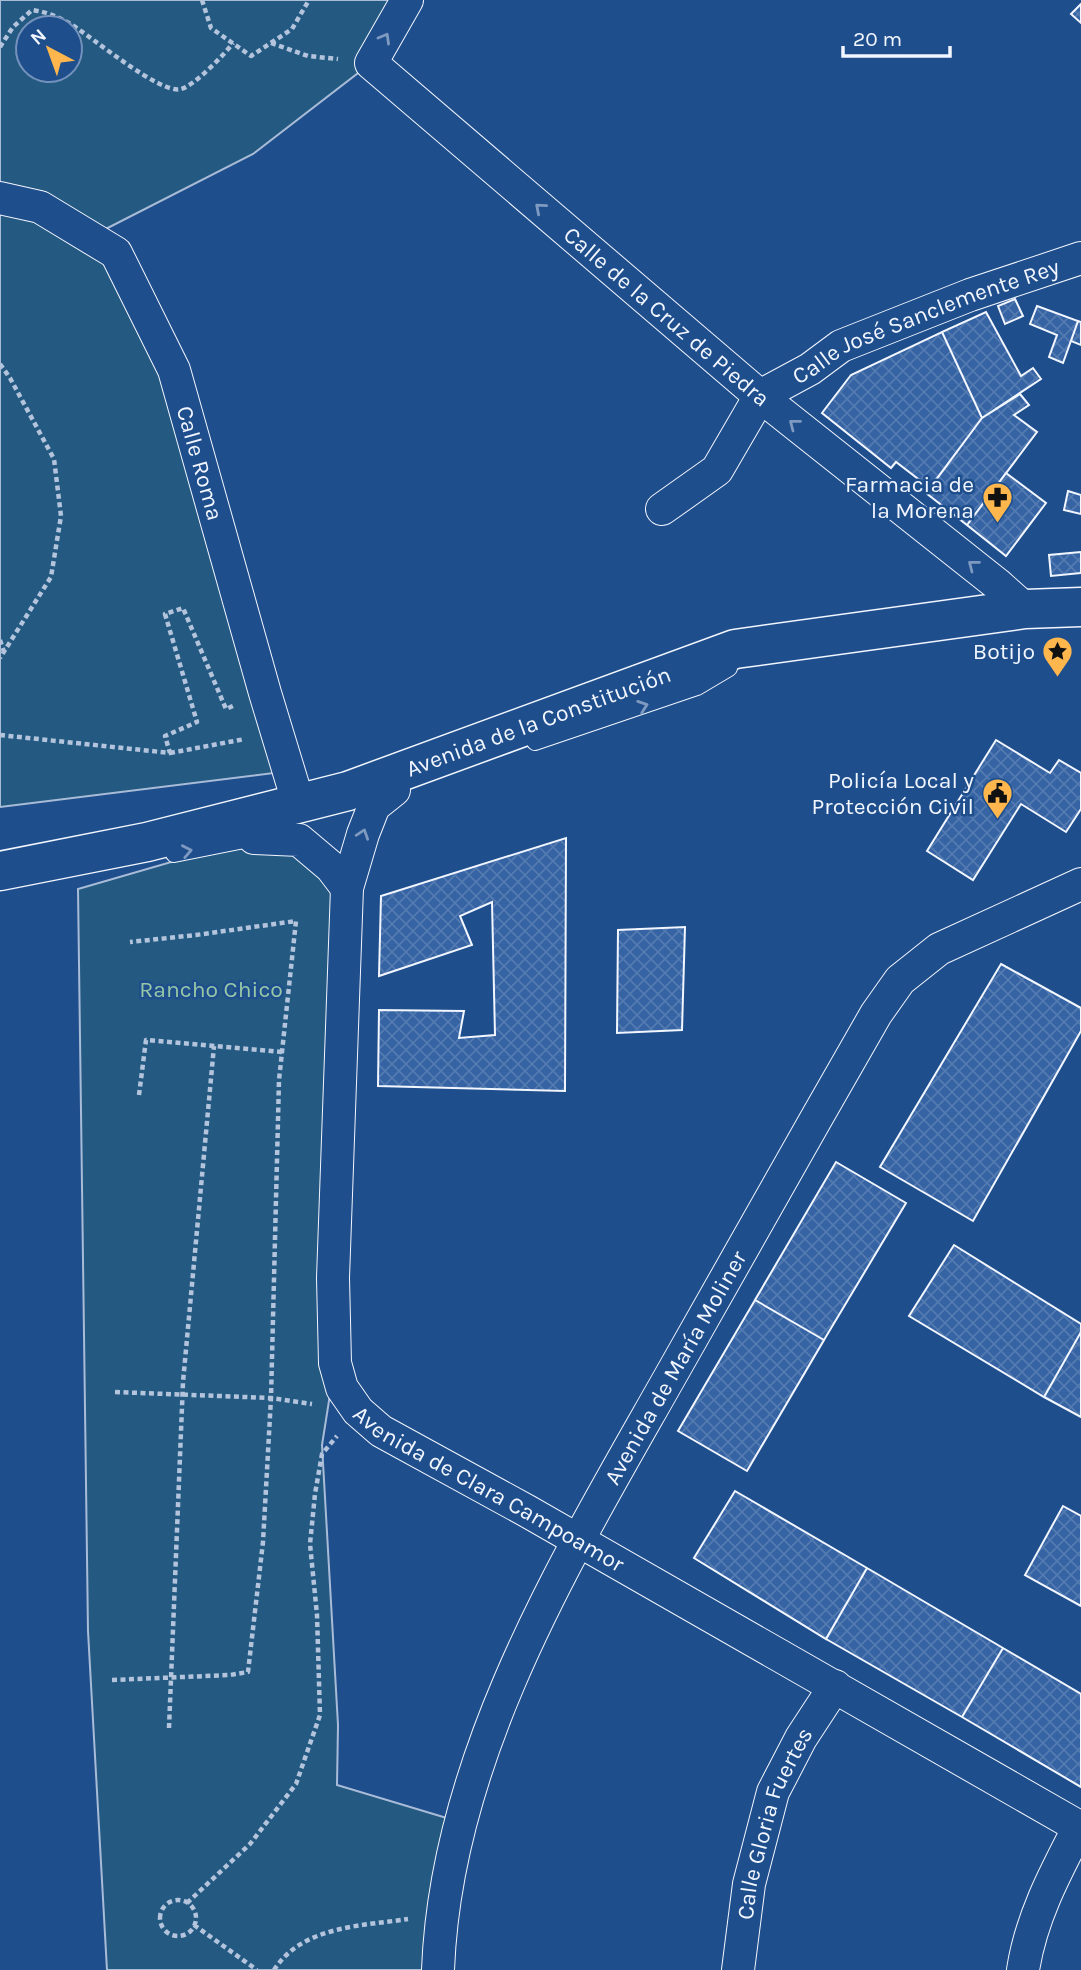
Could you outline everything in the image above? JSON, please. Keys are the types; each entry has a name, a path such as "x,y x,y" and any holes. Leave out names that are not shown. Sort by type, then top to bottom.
{"street":[{"path":"370,63 407,0"},
{"name":"Calle de la Cruz de Piedra","path":"370,63 760,396 1025,609"},
{"name":"Calle Roma","path":"0,198 40,207 116,253 174,370 265,693 307,814"},
{"name":"Calle José Sanclemente Rey","path":"760,396 810,369 841,346 970,295 1081,258"},
{"path":"662,509 717,470 760,396"},
{"name":"Avenida de la Constitución","path":"0,871 307,814 348,791 735,649 1025,609 1081,607"},
{"name":"Avenida de Clara Campoamor","path":"407,786 374,806 347,888 333,1290 335,1363 342,1388 358,1411 381,1432 527,1511 1080,1827"},
{"path":"254,838 299,840 331,867 347,888"},
{"name":"Avenida de María Moliner","path":"438,1970 444,1914 460,1822 499,1705 553,1591 605,1492 857,1046 900,980 939,949 1081,884"},
{"name":"Calle Gloria Fuertes","path":"738,1970 749,1884 773,1792 802,1738 835,1686"},
{"path":"1023,1970 1027,1940 1048,1887 1080,1827"}],"lane":[{"path":"517,748 697,687 771,642"},
{"path":"160,856 254,838 307,814 407,786"}],"path":[{"path":"202,0 211,28 251,56 292,29 309,0"},
{"path":"0,47 13,27 32,10 48,12 72,24 107,52 165,88 181,89 202,75 233,43"},
{"path":"271,43 308,56 370,63"},
{"path":"0,364 54,459 61,516 51,577 0,658"},
{"path":"170,753 165,736 197,722 164,614 184,608 226,709 265,693"},
{"path":"0,640 5,653"},
{"path":"0,735 170,753 278,733"},
{"path":"112,1679 170,1679 248,1672 263,1542 271,1398 279,1080 296,921 130,942"},
{"path":"139,1095 146,1040 283,1052"},
{"path":"169,1728 183,1394 214,1046"},
{"path":"115,1392 271,1398 358,1411"},
{"path":"187,1903 250,1844 296,1784 320,1715 317,1615 310,1544 315,1494 322,1454 358,1411"},
{"path":"169,1902 187,1903 195,1915 194,1925 186,1934 168,1934 161,1924 161,1912 169,1902"},
{"path":"274,1970 294,1947 315,1936 444,1914"},
{"path":"194,1925 257,1970"}],"green space":[{"path":"0,0 407,0 371,63 253,154 90,237 174,370 290,771 0,807"},
{"name":"Rancho Chico","path":"254,838 331,867 335,1363 322,1445 338,1725 337,1785 460,1822 439,1970 107,1970 88,1631 78,889"}],"building":[{"path":"1081,4 1081,23 1071,14"},
{"path":"1015,299 1023,316 1005,324 998,306"},
{"path":"1037,306 1078,321 1063,363 1049,357 1057,335 1030,324"},
{"path":"986,312 1021,376 1033,368 1041,379 982,418 942,332"},
{"path":"1078,321 1081,322 1081,345 1071,341"},
{"path":"942,332 982,418 930,488 896,462 891,468 822,413 851,375"},
{"path":"1020,394 1029,405 1014,415 1037,432 967,525 926,493 982,418"},
{"path":"1006,473 1046,503 1006,556 967,525"},
{"path":"1068,491 1081,495 1081,514 1064,510"},
{"path":"1081,552 1081,573 1051,576 1049,555"},
{"path":"996,740 1050,773 1059,760 1081,773 1081,809 1066,832 1021,804 973,880 927,851"},
{"path":"566,838 565,1091 378,1086 379,1010 464,1011 459,1038 495,1035 492,902 460,916 472,945 379,976 381,896"},
{"path":"685,927 682,1030 617,1033 618,930"},
{"path":"1001,964 1081,1008 1081,1031 973,1221 880,1167"},
{"path":"836,1162 906,1203 824,1340 755,1300"},
{"path":"954,1245 1081,1324 1081,1332 1044,1397 909,1316"},
{"path":"755,1300 824,1340 747,1471 678,1431"},
{"path":"1081,1332 1081,1417 1044,1397"},
{"path":"735,1491 867,1568 826,1639 694,1558"},
{"path":"1063,1506 1081,1516 1081,1606 1025,1575"},
{"path":"867,1568 1003,1648 962,1717 826,1639"},
{"path":"1003,1648 1081,1694 1081,1787 962,1717"}],"place":[{"name":"Farmacia de la Morena","path":"997,524"},
{"name":"Botijo","path":"1058,678"},
{"name":"Policía Local y Protección Civil","path":"997,820"}]}
